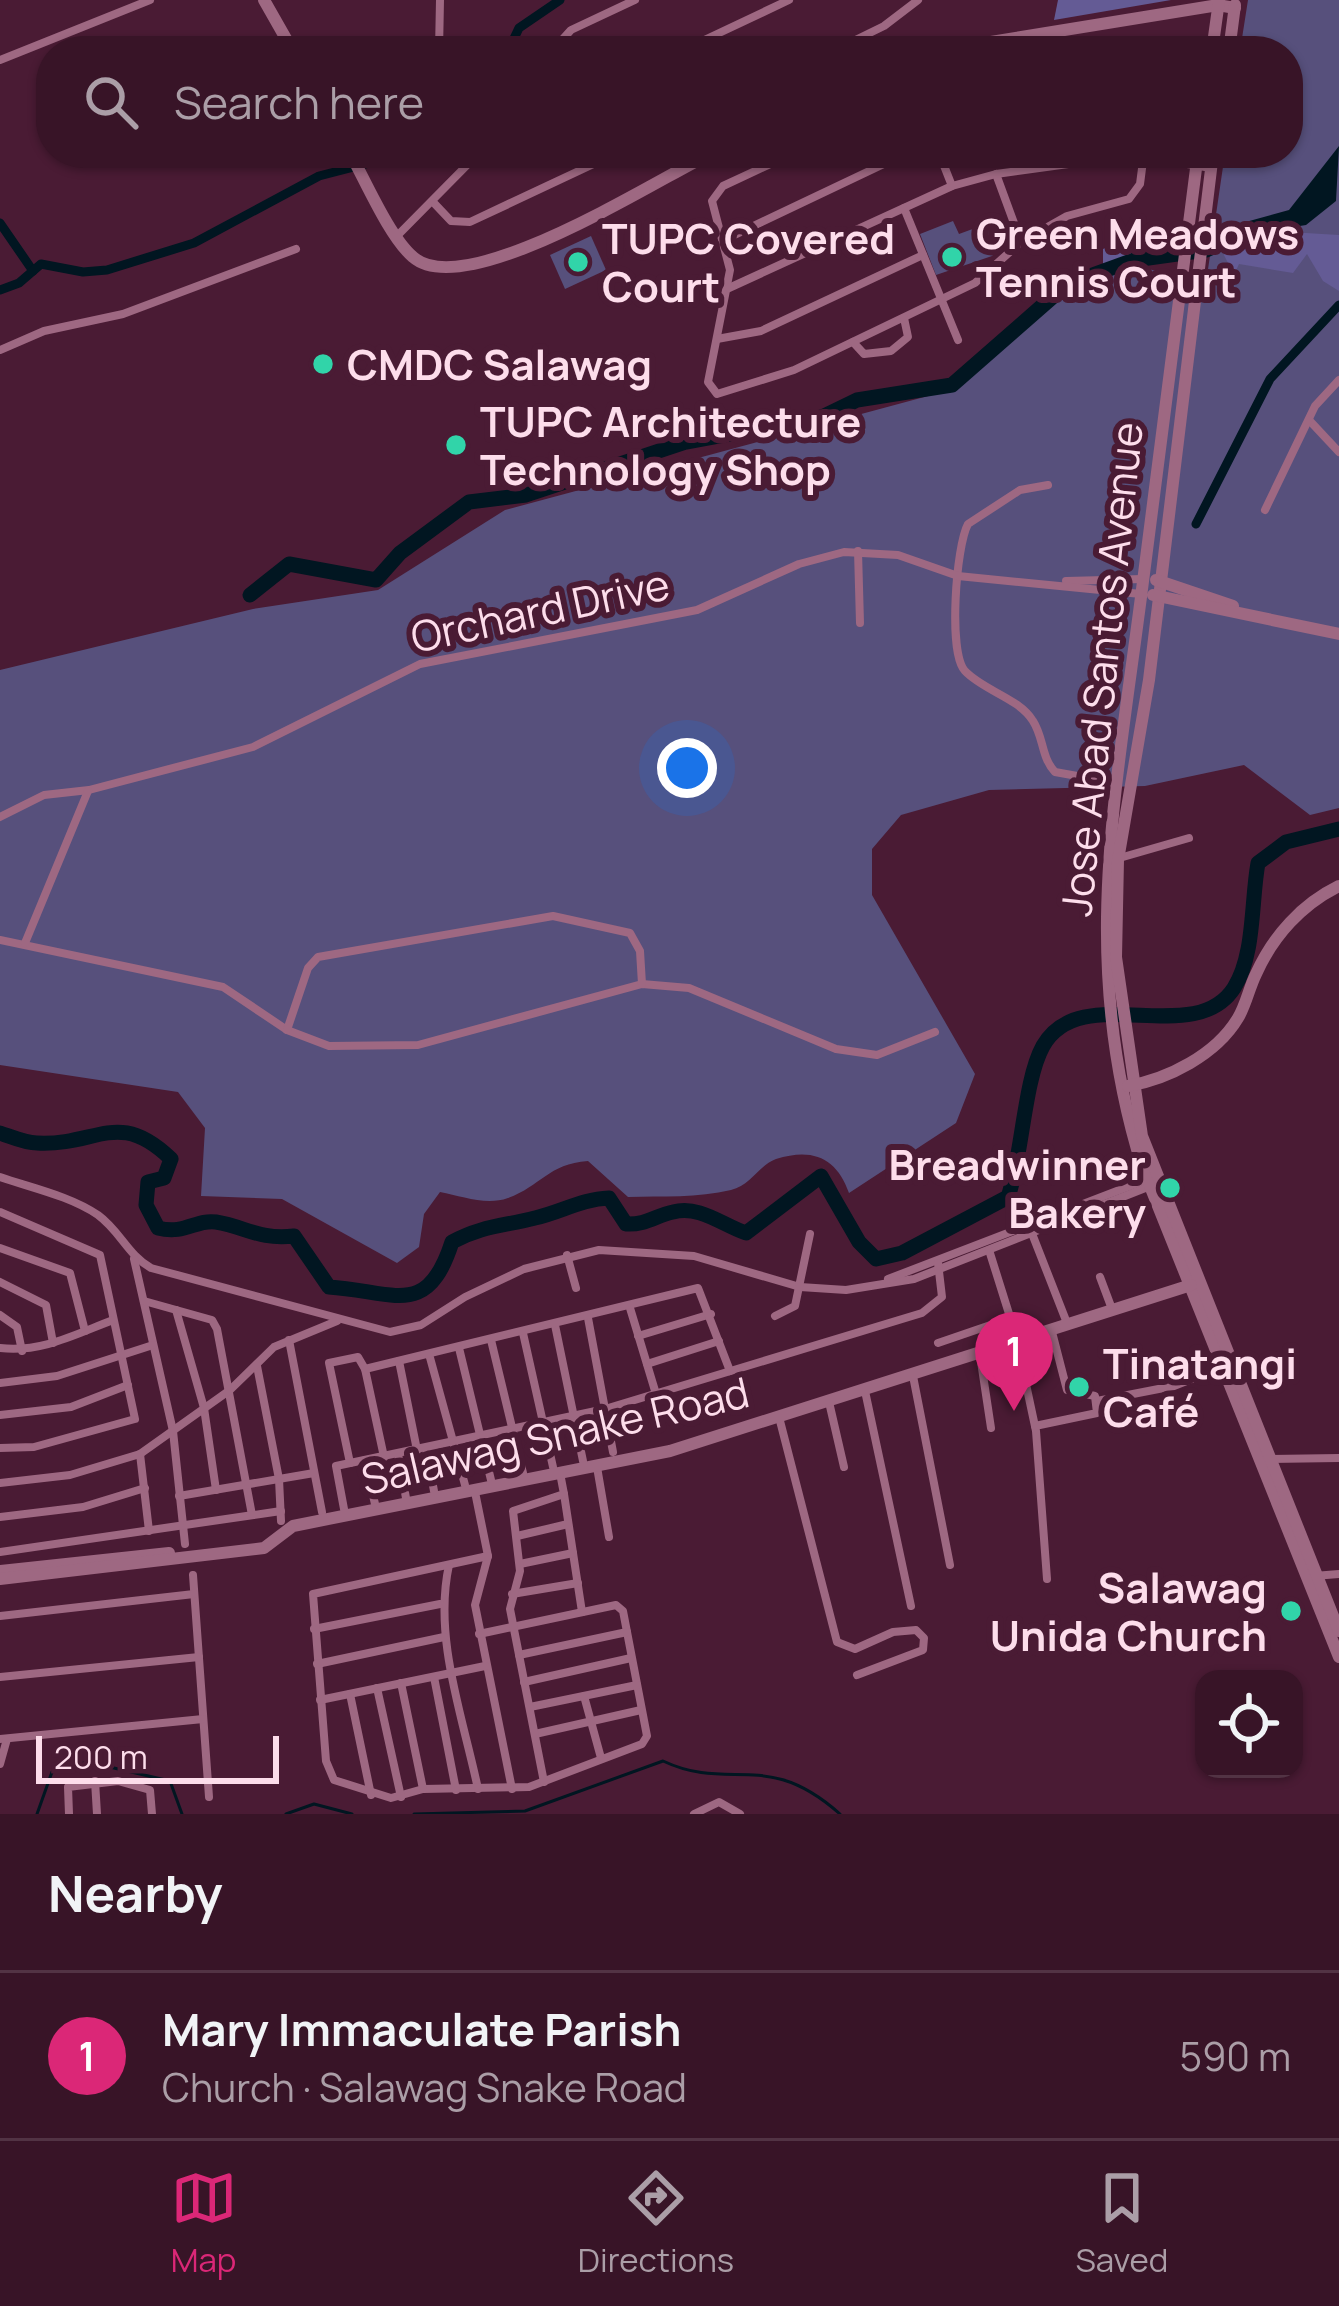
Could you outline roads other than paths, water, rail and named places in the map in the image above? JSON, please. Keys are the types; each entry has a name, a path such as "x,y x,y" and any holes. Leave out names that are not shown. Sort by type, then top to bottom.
{"main road":[{"path":"264,0 284,36"},
{"path":"1214,36 1219,3"},
{"path":"1024,36 1219,3 1235,4 1231,36"},
{"path":"359,168 409,254 427,265 481,264 512,254 682,168"},
{"name":"Jose Abad Santos Avenue","path":"1203,168 1184,261 1103,920 1126,1078 1151,1182 1312,1577 1339,1657"},
{"name":"Jose Abad Santos Avenue","path":"1113,859 1136,769 1204,235 1205,168"},
{"name":"Orchard Drive","path":"1143,579 1159,588 1336,633"},
{"name":"Orchard Drive","path":"1141,595 1159,588"},
{"path":"1126,1078 1181,1069 1226,1034 1240,1016 1261,962 1289,923 1306,905 1339,886"},
{"name":"Salawag Snake Road","path":"0,1575 272,1539 293,1526 670,1450 1193,1285"},
{"name":"Jose Abad Santos Avenue","path":"1312,1577 1339,1631"}],"street":[{"path":"60,36 150,0"},
{"path":"440,0 440,36"},
{"path":"566,36 634,0"},
{"path":"713,36 790,0"},
{"path":"863,36 918,0"},
{"path":"0,60 36,46"},
{"path":"398,235 465,168"},
{"path":"433,202 451,221 470,222 585,168"},
{"path":"765,168 716,193 712,210 724,239 728,288 708,382 711,391 726,394 777,376 975,283 1021,242 1067,215 1129,199 1147,168"},
{"path":"724,239 875,168"},
{"path":"945,168 952,186"},
{"path":"728,288 952,186 1043,168"},
{"path":"996,174 1021,242"},
{"path":"904,208 958,340"},
{"path":"0,350 44,332 123,314 296,249"},
{"path":"717,339 761,332 923,254"},
{"path":"853,342 863,354 891,351 908,337 904,318"},
{"path":"1265,509 1309,420 1339,380"},
{"path":"1309,420 1339,452"},
{"path":"1048,485 1020,490 968,524 961,537 960,665 1032,718 1045,760 1055,772 1094,779"},
{"path":"857,551 860,623"},
{"name":"Orchard Drive","path":"0,817 44,795 89,790 253,748 420,664 697,610 724,603 799,563 857,551 898,555 958,576 1141,595"},
{"name":"Orchard Drive","path":"1034,582 1143,579"},
{"path":"25,943 89,790"},
{"path":"1113,859 1190,838"},
{"path":"287,1030 308,968 318,957 553,916 630,933 640,951 642,984"},
{"path":"0,940 223,987 287,1030 329,1046 418,1045 642,984 688,988 836,1049 877,1055 935,1032"},
{"path":"0,1177 83,1206 111,1227 134,1259 173,1431 185,1544"},
{"path":"939,1268 1151,1182"},
{"path":"0,1212 100,1255 135,1419 34,1447 0,1448"},
{"path":"134,1259 151,1268 390,1332 422,1325 465,1297 567,1255 650,1250 694,1256 800,1287 846,1290 939,1268 989,1250 1029,1228"},
{"path":"1029,1228 1068,1326"},
{"path":"775,1316 790,1312 810,1234"},
{"path":"0,1247 70,1273 85,1330"},
{"path":"989,1250 1017,1339 1036,1426 1047,1579"},
{"path":"567,1255 576,1288"},
{"path":"344,1509 336,1466 605,1409 922,1313 943,1297 939,1268"},
{"path":"1100,1277 1112,1311"},
{"path":"0,1282 46,1305 53,1343"},
{"path":"365,1369 698,1288 730,1371"},
{"path":"143,1301 212,1320 252,1515"},
{"path":"630,1308 656,1394"},
{"path":"176,1310 204,1408 215,1490"},
{"path":"638,1336 710,1314"},
{"path":"0,1315 16,1328 22,1351"},
{"path":"588,1318 614,1452"},
{"path":"938,1343 1011,1318"},
{"path":"0,1348 22,1351 113,1320"},
{"path":"0,1483 70,1475 140,1454 230,1390 289,1340 338,1321"},
{"path":"555,1325 574,1417 609,1537"},
{"path":"1036,1426 1097,1413 1090,1393 1067,1390 1052,1331"},
{"path":"523,1333 564,1494 582,1612"},
{"path":"289,1340 322,1511"},
{"path":"491,1340 523,1473"},
{"path":"647,1364 719,1340"},
{"path":"0,1383 57,1376 153,1345"},
{"path":"459,1348 491,1480"},
{"path":"429,1354 488,1556 475,1605 512,1789"},
{"path":"980,1355 991,1428"},
{"path":"350,1463 328,1363 358,1357 365,1369 384,1456"},
{"path":"399,1361 434,1491"},
{"path":"0,1552 252,1515 280,1516 279,1479 257,1364"},
{"path":"1096,1401 1174,1385 1224,1366"},
{"path":"914,1376 950,1565"},
{"path":"0,1415 57,1410 128,1385"},
{"path":"865,1390 911,1606"},
{"path":"829,1402 844,1467"},
{"path":"778,1417 837,1642 855,1649 893,1631 913,1629 925,1642 914,1656 857,1675"},
{"path":"140,1454 149,1531"},
{"path":"398,1454 406,1498"},
{"path":"1264,1461 1339,1458"},
{"path":"365,1460 375,1504"},
{"path":"179,1496 314,1473"},
{"path":"0,1517 82,1507 145,1488"},
{"path":"544,1782 513,1627 512,1594 520,1564 516,1507 564,1494"},
{"path":"518,1536 568,1523"},
{"path":"520,1564 573,1553"},
{"path":"479,1634 616,1605 623,1611 647,1736 642,1744 544,1782 512,1789 423,1789 401,1797 370,1795 328,1773 313,1594 488,1556"},
{"path":"449,1565 440,1604 478,1789"},
{"path":"1312,1577 1339,1574"},
{"path":"193,1575 209,1797"},
{"path":"512,1594 578,1583"},
{"path":"0,1616 194,1594"},
{"path":"314,1629 440,1604"},
{"path":"519,1655 627,1632"},
{"path":"317,1664 445,1637"},
{"path":"0,1678 199,1658"},
{"path":"524,1682 631,1658"},
{"path":"320,1700 485,1666"},
{"path":"434,1677 456,1790"},
{"path":"401,1683 423,1789"},
{"path":"530,1707 637,1685"},
{"path":"377,1688 401,1797"},
{"path":"350,1694 370,1795"},
{"path":"584,1696 601,1759"},
{"path":"535,1734 641,1710"},
{"path":"0,1764 4,1739 203,1719"},
{"path":"95,1781 97,1814"},
{"path":"69,1814 68,1787 95,1781 150,1790 152,1814"},
{"path":"694,1814 719,1802 740,1814"}],"water":[{"path":"1339,146 1336,201 1306,225 1275,230 1239,245 1242,223 1289,210"}],"waterway":[{"path":"515,36 519,28 560,0"},
{"path":"0,290 19,283 41,264 83,272 107,270 194,243 319,176 350,168"},
{"path":"0,223 33,271"},
{"path":"250,595 289,564 376,580 400,553 469,502 526,495 686,442 822,417 857,400 952,385 1057,293 1087,277 1134,260 1206,250 1255,229"},
{"path":"1196,524 1270,379 1339,305"},
{"path":"0,1133 37,1143 107,1133 136,1135 171,1159 164,1178 148,1182 146,1205 158,1228 176,1230 216,1222 262,1235 294,1236 329,1287 390,1295 419,1292 442,1266 452,1242 483,1229 599,1199 609,1198 626,1224 692,1211 746,1233 821,1176 859,1242 876,1259 902,1253 1008,1197 1037,1061 1060,1027 1083,1017 1193,1014 1216,1006 1234,988 1246,960 1258,863 1286,842 1339,829"},
{"path":"414,1814 525,1811 663,1761 709,1774 791,1782 840,1814"},
{"path":"37,1814 52,1772 88,1762 170,1781 182,1814"},
{"path":"286,1814 314,1804 352,1814"}],"place":[{"name":"Green Meadows Tennis Court","path":"952,257"},
{"name":"TUPC Covered Court","path":"578,262"},
{"name":"CMDC Salawag","path":"323,364"},
{"name":"TUPC Architecture Technology Shop","path":"456,445"},
{"name":"Breadwinner Bakery","path":"1170,1188"},
{"name":"Tinatangi Café","path":"1079,1387"},
{"name":"Mary Immaculate Parish","path":"1014,1411"},
{"name":"Salawag Unida Church","path":"1291,1611"}]}
